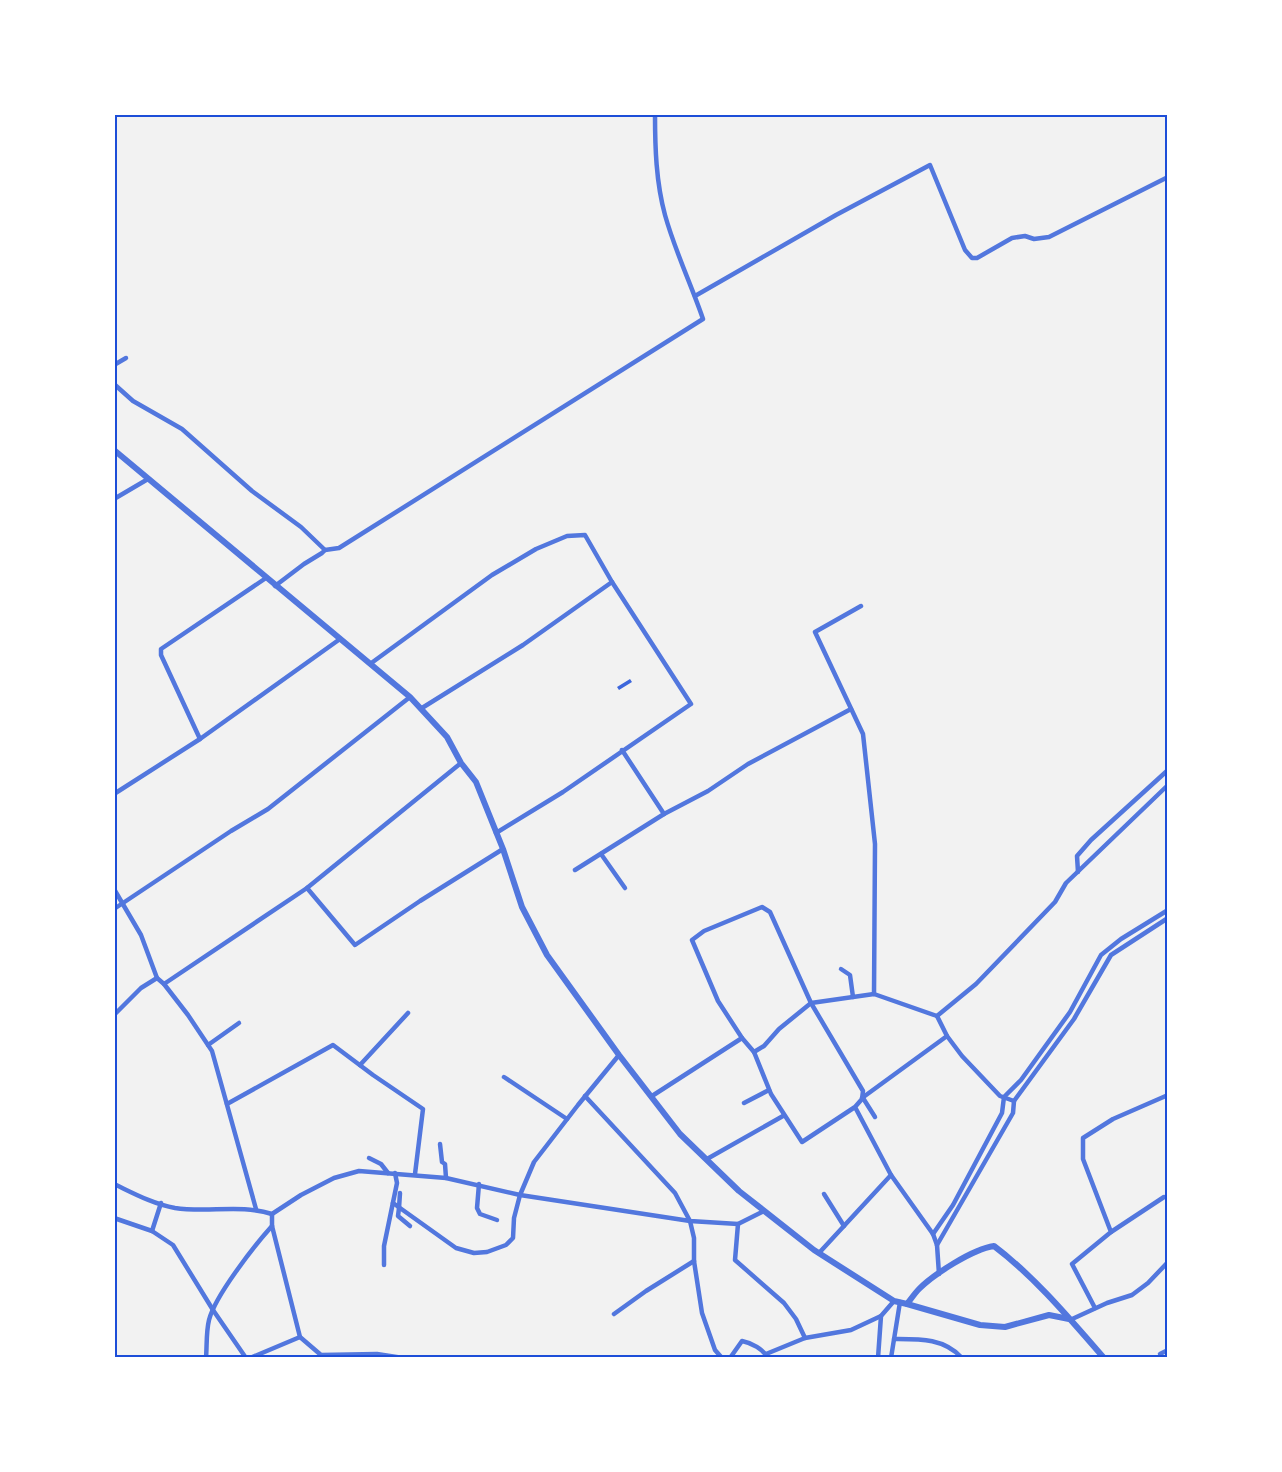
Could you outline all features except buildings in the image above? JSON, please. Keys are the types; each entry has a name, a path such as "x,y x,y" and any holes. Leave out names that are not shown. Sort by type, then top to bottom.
{"street":[{"path":"275,586 325,550 339,548 703,319 675,249 664,213 655,156 655,114"},
{"path":"695,296 836,215 930,165 965,250 972,258 977,258 1012,238 1049,237 1168,177"},
{"path":"114,365 126,358"},
{"path":"114,384 133,400 182,429 252,491 302,527 325,550"},
{"path":"114,450 422,708 447,737 461,763 476,782 503,849 522,907 547,954 619,1056 681,1134 739,1191 819,1253 900,1302 980,1324 1005,1328 1049,1315 1070,1320 1132,1295 1148,1283 1168,1262"},
{"path":"114,500 148,479"},
{"path":"370,664 492,574 536,549 567,536 585,535 612,582 691,704 563,792 495,833"},
{"path":"200,739 161,655 161,649 266,578"},
{"path":"422,708 523,645 612,582"},
{"path":"861,606 815,632 863,734 875,844 874,994"},
{"path":"114,794 200,739 340,639"},
{"path":"114,909 268,809 410,697"},
{"path":"575,870 664,814 708,791 748,764 850,709"},
{"path":"622,750 664,814"},
{"path":"164,984 307,888 461,763"},
{"path":"1078,872 1077,856 1091,840 1168,770"},
{"path":"937,1016 984,976 1056,902 1066,883 1168,785"},
{"path":"307,888 355,945 503,849"},
{"path":"601,854 625,888"},
{"path":"114,890 141,935 157,978 164,984 212,1051 256,1209"},
{"path":"875,1117 862,1098 863,1091 812,1003 770,912 762,907 704,931 692,940 718,1001 754,1053 783,1116 802,1142 855,1107 862,1098 947,1036"},
{"path":"933,1234 953,1205 1002,1113 1004,1097 1021,1080 1070,1012 1101,955 1121,939 1168,910"},
{"path":"937,1245 1013,1113 1014,1101 1074,1019 1111,955 1168,918"},
{"path":"842,969 850,975 853,997"},
{"path":"114,1015 141,988 157,978"},
{"path":"754,1053 764,1046 779,1029 812,1003 874,994 937,1016 947,1036 962,1056 1000,1096 1014,1101"},
{"path":"360,1065 408,1013"},
{"path":"208,1045 238,1023"},
{"path":"652,1096 742,1038"},
{"path":"227,1104 333,1045 423,1109 415,1174"},
{"path":"393,1203 456,1248 474,1253 487,1252 506,1245 513,1238 514,1218 520,1195 534,1162 619,1056"},
{"path":"504,1077 567,1119"},
{"path":"744,1103 770,1090"},
{"path":"1111,1232 1083,1159 1083,1138 1113,1119 1168,1095"},
{"path":"585,1096 675,1193 690,1221 702,1312 715,1350 722,1358"},
{"path":"855,1107 891,1175 933,1234 937,1245 939,1274"},
{"path":"707,1159 783,1116"},
{"path":"440,1144 446,1178"},
{"path":"369,1158 381,1164 388,1173"},
{"path":"272,1214 300,1195 334,1179 359,1172 415,1174 446,1178 520,1195 690,1221 738,1224 764,1210"},
{"path":"384,1265 384,1246 397,1184 395,1173"},
{"path":"819,1253 891,1175"},
{"path":"114,1184 143,1198 176,1208 256,1209 272,1214"},
{"path":"479,1184 477,1208 480,1214 497,1220"},
{"path":"400,1193 398,1216 410,1226"},
{"path":"824,1194 844,1226"},
{"path":"1095,1308 1072,1264 1111,1232 1164,1197"},
{"path":"152,1231 161,1203"},
{"path":"272,1214 272,1226 300,1337 321,1356 377,1354 403,1358"},
{"path":"114,1218 152,1231 173,1245 213,1310 248,1358 300,1337"},
{"path":"738,1224 735,1260 784,1303 805,1338"},
{"path":"206,1358 209,1322 213,1310 254,1247 272,1226"},
{"path":"730,1358 742,1341 751,1343 767,1356 805,1338 852,1330 881,1316 939,1274 984,1248 994,1246 1010,1258 1104,1358"},
{"path":"614,1314 694,1261"},
{"path":"891,1358 900,1302"},
{"path":"878,1358 881,1316"},
{"path":"894,1339 932,1340 956,1351 962,1358"},
{"path":"1160,1354 1168,1350"}]}
